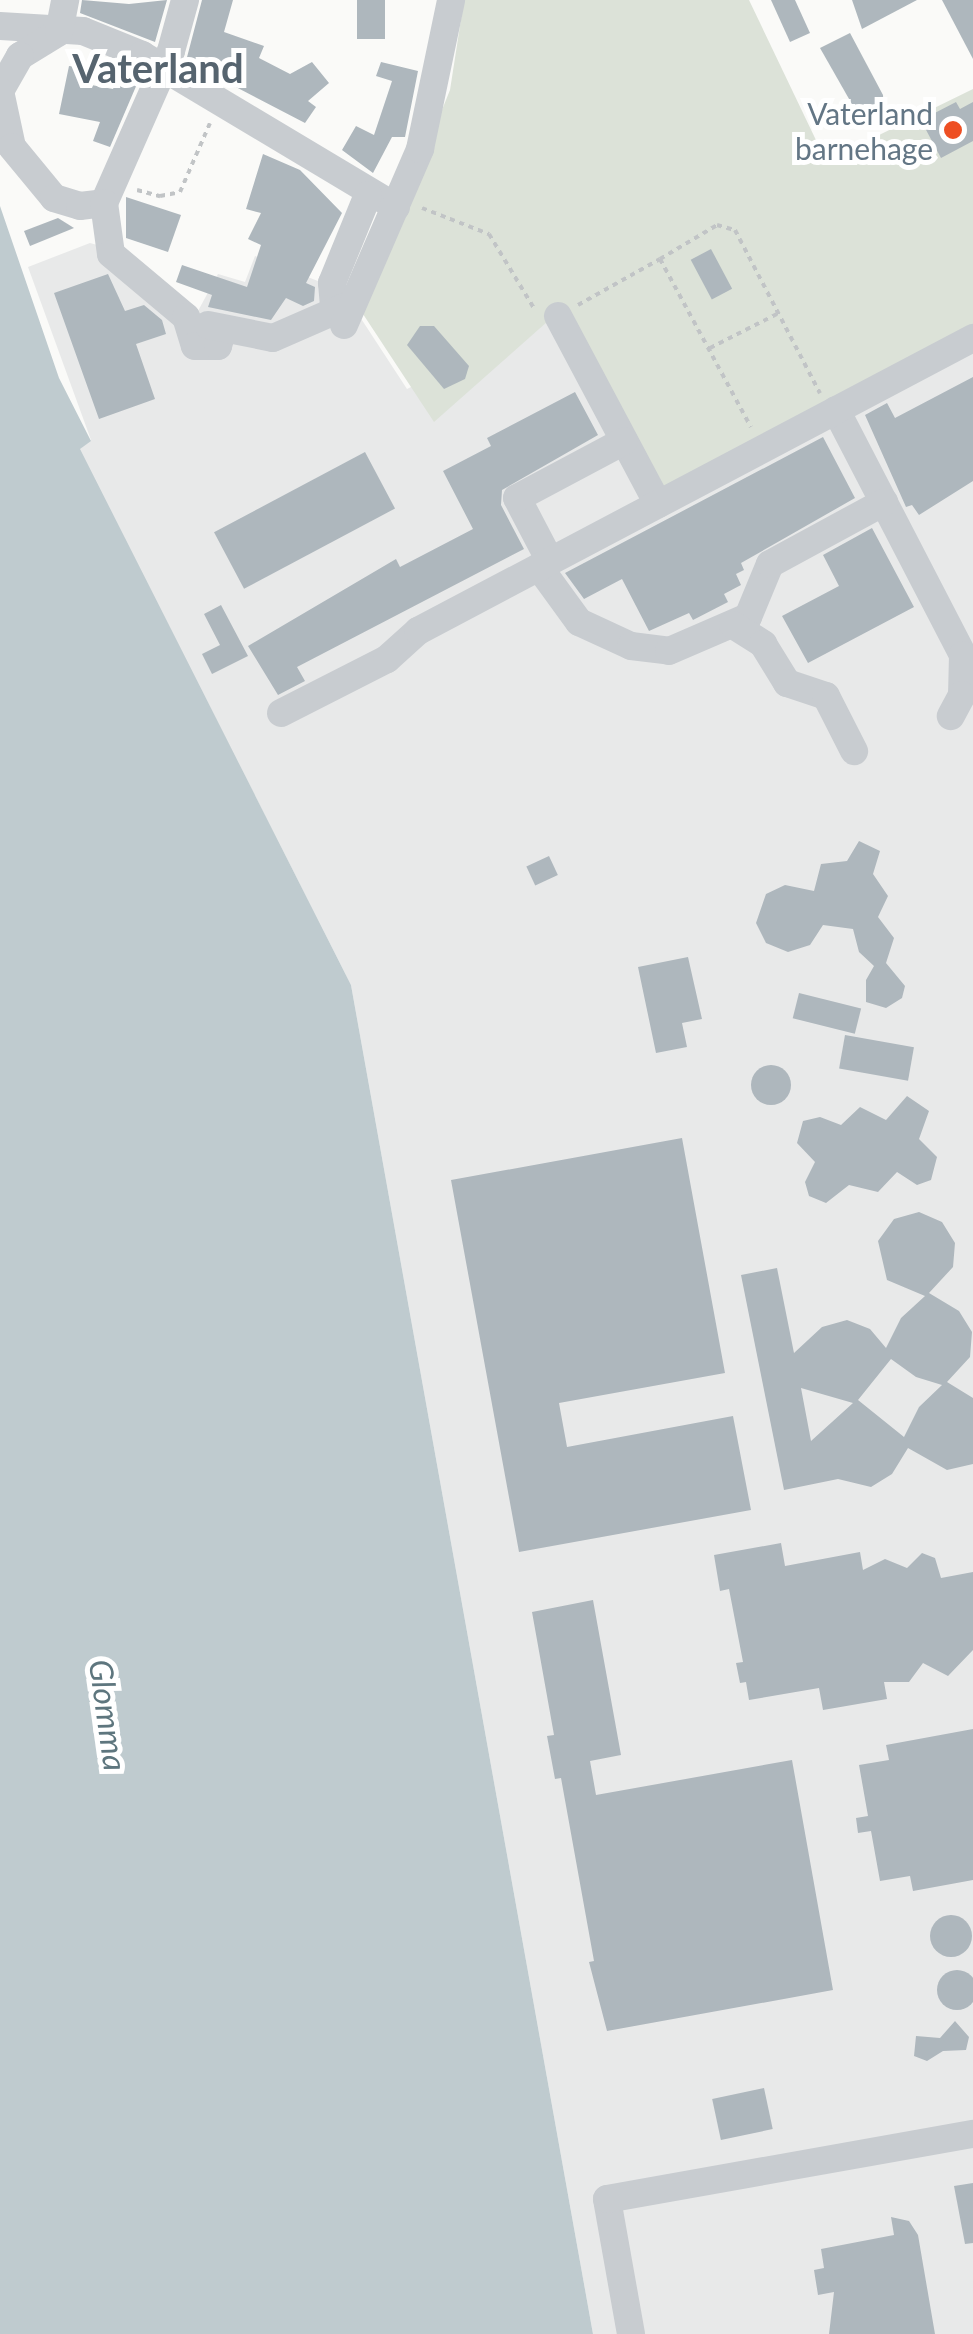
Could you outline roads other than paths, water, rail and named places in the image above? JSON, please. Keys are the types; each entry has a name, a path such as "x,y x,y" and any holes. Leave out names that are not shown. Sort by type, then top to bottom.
{"street":[{"path":"65,0 58,32 20,56 0,90 12,147 54,198 80,206 111,193"},
{"path":"185,0 162,72 147,94 111,193 111,254 186,317 188,336 215,340 273,338 343,312 398,203 437,87 451,0"},
{"path":"0,26 82,32 142,55 162,72 368,195 398,203"},
{"path":"343,312 332,282 368,195"},
{"path":"560,321 658,504"},
{"path":"281,714 545,564 973,338"},
{"path":"834,411 963,655 962,695 951,716"},
{"path":"624,441 517,498 565,612 631,646 669,651 748,617 770,564 884,502"},
{"path":"733,624 763,644 787,683 826,696 854,752"},
{"path":"631,2334 607,2200 973,2134"}],"water":[{"name":"Glomma","path":"0,206 59,378 91,441 80,449 351,985 593,2334 0,2334"}],"place":[{"name":"Vaterland barnehage","path":"953,130"}],"district":[{"name":"Vaterland","path":"158,68"}]}
